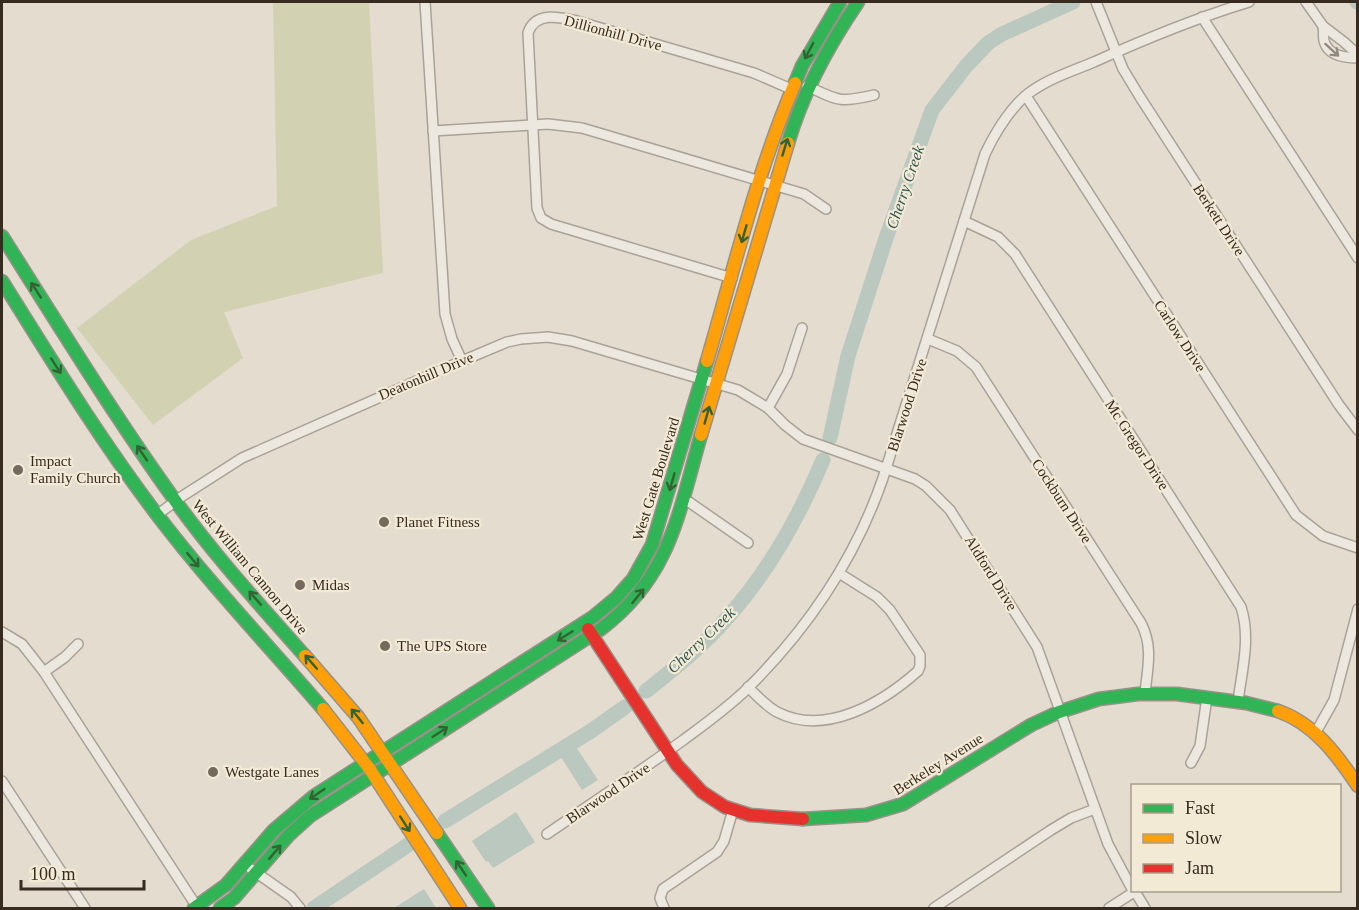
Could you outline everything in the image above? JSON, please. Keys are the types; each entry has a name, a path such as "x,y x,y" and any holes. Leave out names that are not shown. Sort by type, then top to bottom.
{"main road":[{"name":"West Gate Boulevard","path":"195,908 226,885 288,816 314,796 584,623 625,591 641,570 651,550 760,180 791,88 814,42 840,2"},
{"name":"West Gate Boulevard","path":"220,909 234,898 303,821 592,635 633,603 650,581 668,546 792,126 807,86 828,47 858,2"},
{"name":"West William Cannon Drive","path":"2,236 105,399 175,501 237,578 358,717 488,909"},
{"path":"2,281 118,460 158,515 190,557 336,725 373,775 460,909"},
{"name":"Berkeley Avenue","path":"584,623 677,765 697,788 733,810 777,819 840,818 890,810 917,797 1004,740 1060,711 1122,694 1145,692 1168,692 1238,701 1276,709 1299,719 1316,732 1337,755 1358,786"},
{"path":"277,659 293,642"},
{"path":"503,673 513,686"}],"street":[{"path":"425,2 445,314 452,339 462,361"},
{"name":"Berkett Drive","path":"1096,2 1123,69 1316,370 1358,430"},
{"name":"Blarwood Drive","path":"547,834 668,752 748,687 793,638 839,573 870,512 886,468 985,154 1012,110 1026,96 1050,81 1202,17 1249,2"},
{"path":"1306,2 1323,26 1344,42 1358,57"},
{"name":"Dillionhill Drive","path":"732,278 545,222 538,213 537,207 528,33 533,23 549,17 567,19 754,73 791,88"},
{"path":"1202,17 1358,258"},
{"path":"1323,26 1324,42 1337,56 1358,57"},
{"path":"807,86 838,100 847,101 874,95"},
{"name":"Carlow Drive","path":"1026,96 1286,502 1296,515 1313,530 1335,541 1358,548"},
{"path":"433,131 533,124 558,124 582,128 804,194 826,209"},
{"name":"Mc Gregor Drive","path":"964,221 998,237 1015,254 1241,607 1246,639 1238,701"},
{"path":"768,408 787,374 802,328"},
{"name":"Deatonhill Drive","path":"158,515 175,501 242,458 507,342 548,337 572,341 716,382"},
{"name":"Cockburn Drive","path":"928,339 957,351 976,368 1141,623 1146,633 1150,653 1145,692"},
{"name":"Aldford Drive","path":"716,382 748,394 768,408 803,439 905,474 926,486 950,510 1037,647 1095,809 1115,859 1131,885"},
{"path":"682,500 748,543"},
{"path":"748,687 774,710 782,714 805,719 835,718 852,713 875,701 918,671 920,655 890,610 877,597 839,573"},
{"path":"1316,732 1335,700 1358,609"},
{"path":"2,632 22,644 44,672 195,908"},
{"path":"44,672 78,644"},
{"path":"1191,763 1200,746 1207,697"},
{"path":"2,781 85,909"},
{"path":"934,909 1051,830 1071,818 1095,809"},
{"path":"664,909 660,898 663,889 717,852 724,841 733,810"},
{"path":"246,864 291,897 300,909"},
{"path":"1109,909 1131,892"},
{"name":"Aldford Drive","path":"1135,892 1145,909"}],"green space":[{"path":"273,2 369,2 383,273 224,312 243,358 153,425 77,328 191,240 277,206"}],"shaded area":[{"path":"576,747 598,780 582,790 561,757"},
{"path":"516,812 535,842 493,868 488,861 486,862 472,841"},
{"path":"424,889 436,908 394,908"}],"waterway":[{"name":"Cherry Creek","path":"830,438 848,356 887,235 932,110 967,65 988,43 1002,34 1073,2"},
{"name":"Cherry Creek","path":"646,691 699,647 719,627 757,581 782,543 823,460"},
{"name":"Cherry Creek","path":"445,821 591,731 625,707"},
{"name":"Cherry Creek","path":"314,908 408,845"}],"traffic: fast":[{"path":"795,83 802,66 840,2"},
{"path":"788,143 817,70 858,2"},
{"path":"2,236 108,402 174,499 221,559 305,656"},
{"path":"2,281 58,371 137,488 218,590 323,709"},
{"path":"194,908 226,885 274,830 314,796 593,617 616,598 633,579 652,545 707,361"},
{"path":"220,908 234,898 288,836 310,816 601,629 624,609 643,587 669,542 701,435"},
{"path":"803,819 866,815 903,804 1031,725 1059,712 1099,699 1138,694 1177,694 1246,703 1278,711"},
{"path":"437,833 488,908"}],"traffic: slow":[{"path":"707,361 769,151 795,83"},
{"path":"701,435 788,143"},
{"path":"305,656 358,717 437,833"},
{"path":"323,709 369,768 460,908"},
{"path":"1278,711 1314,732 1342,763 1358,786"}],"traffic: jam":[{"path":"588,629 677,765 702,792 725,807 750,815 803,819"}],"place":[{"name":"Impact Family Church","path":"18,470"},
{"name":"Planet Fitness","path":"384,522"},
{"name":"Midas","path":"300,585"},
{"name":"The UPS Store","path":"385,646"},
{"name":"Westgate Lanes","path":"213,772"}]}
